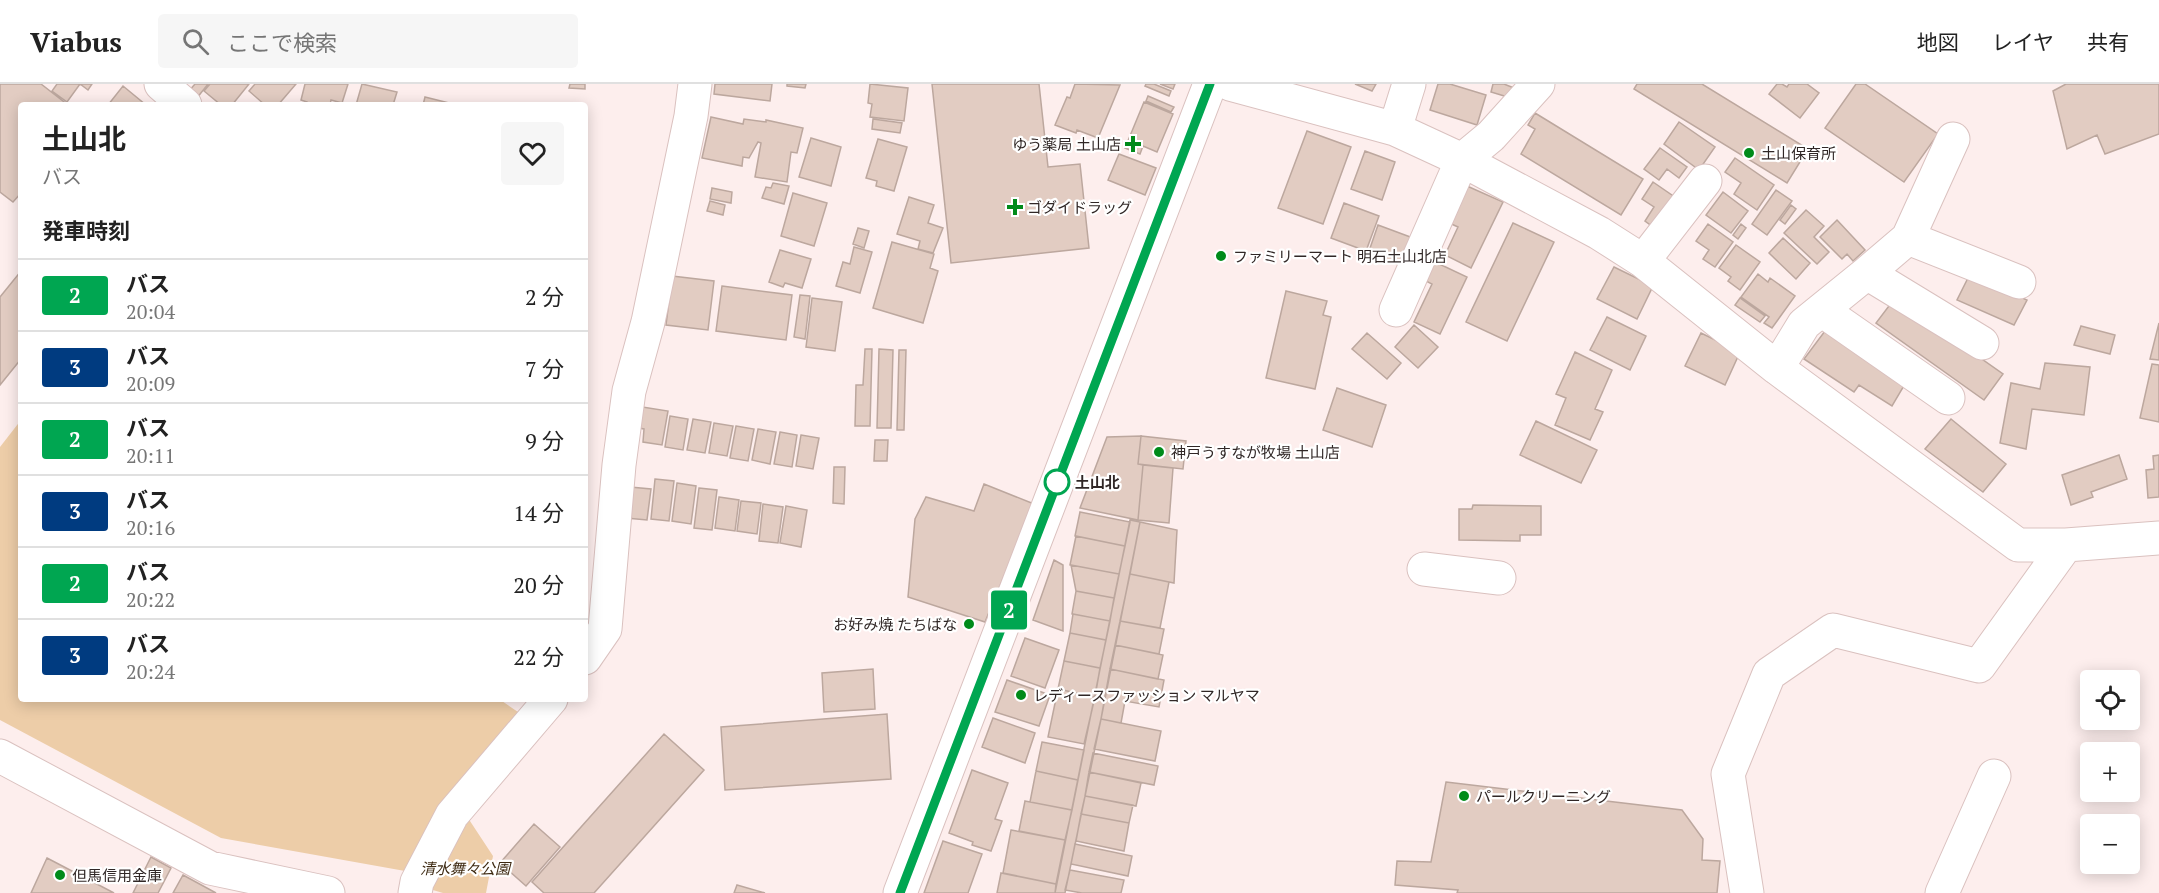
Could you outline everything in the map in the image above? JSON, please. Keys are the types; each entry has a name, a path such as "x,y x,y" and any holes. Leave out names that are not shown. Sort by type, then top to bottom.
{"street":[{"path":"161,84 182,102"},
{"path":"588,654 605,629 619,465 629,392 648,322 691,116 695,84"},
{"path":"900,893 1210,84"},
{"path":"1230,84 1395,129 1462,160 1599,233 1643,261 1777,368 2018,545 2066,545 2159,538"},
{"path":"1395,129 1409,84"},
{"path":"1396,310 1462,160 1491,136 1538,84"},
{"path":"1777,368 1804,324 1823,311 1908,238 1953,139"},
{"path":"1643,261 1705,181"},
{"path":"1908,238 2019,282"},
{"path":"1867,273 1982,343"},
{"path":"1823,311 1948,398"},
{"path":"1747,893 1728,774 1769,674 1833,630 1979,666 2066,545"},
{"path":"1424,569 1499,578"},
{"path":"415,893 417,882 452,815 548,702"},
{"path":"0,756 210,868 328,893"},
{"path":"1942,893 1994,776"}],"green space":[{"path":"18,424 18,702 503,702 518,712 440,804 405,871 221,838 0,720 0,447"},
{"name":"清水舞々公園","path":"468,818 493,856 486,893 443,893 426,888"}],"building":[{"path":"0,84 41,84 64,102 18,102 18,196 13,202 0,192"},
{"path":"57,84 80,84 67,102 52,91"},
{"path":"80,84 92,84 88,90"},
{"path":"195,84 208,84 197,98 189,91"},
{"path":"210,84 249,84 234,102 217,102 204,91"},
{"path":"255,84 296,84 281,102 262,102 249,91"},
{"path":"305,84 348,84 342,102 301,100"},
{"path":"362,84 397,92 394,102 357,102"},
{"path":"570,84 585,84 585,89 569,88"},
{"path":"715,84 772,84 770,101 714,94"},
{"path":"787,84 806,84 805,88 787,86"},
{"path":"870,84 908,88 904,121 870,117 872,104 868,103"},
{"name":"ゴダイドラッグ","path":"932,84 1039,84 1048,167 1080,164 1089,248 951,263"},
{"path":"1075,84 1120,85 1098,138 1055,125"},
{"path":"1154,84 1171,91 1169,96 1145,86"},
{"path":"1160,84 1175,84 1173,89"},
{"path":"1355,84 1376,84 1372,91"},
{"path":"1438,84 1450,84 1486,95 1477,125 1430,110"},
{"path":"1493,84 1504,84 1514,88 1511,98 1491,92"},
{"path":"1637,84 1702,84 1808,149 1787,183 1634,89"},
{"path":"1777,84 1787,87 1789,84 1807,84 1819,93 1800,118 1769,94"},
{"path":"1856,84 1865,84 1938,134 1904,182 1825,128"},
{"path":"2066,84 2159,84 2159,134 2105,154 2097,135 2067,149 2053,91"},
{"path":"123,86 142,102 110,102"},
{"path":"1148,96 1174,107 1171,112 1146,101"},
{"path":"425,97 445,102 424,102"},
{"path":"1144,102 1173,114 1157,152 1143,146 1140,154 1125,148"},
{"path":"1535,113 1643,179 1621,215 1521,154 1535,129 1528,125"},
{"path":"711,117 743,124 744,119 766,122 766,120 803,128 797,153 791,152 787,182 755,177 761,143 758,142 749,158 743,157 742,166 702,158"},
{"path":"873,119 902,123 900,133 872,129"},
{"path":"1679,122 1715,147 1699,170 1664,144"},
{"path":"1307,131 1351,147 1323,224 1278,208"},
{"path":"811,138 841,147 831,186 799,177"},
{"path":"878,139 907,147 894,191 876,186 877,181 866,178"},
{"path":"1660,148 1687,167 1679,178 1667,169 1659,180 1644,169"},
{"path":"1365,151 1395,162 1382,200 1351,189"},
{"path":"1119,154 1156,168 1145,195 1108,180"},
{"path":"1735,158 1774,185 1757,210 1734,194 1741,183 1725,172"},
{"path":"1653,182 1679,200 1657,230 1645,221 1654,207 1642,199"},
{"path":"773,183 789,186 784,204 762,198 766,187 771,188"},
{"path":"1467,186 1503,202 1471,268 1445,255 1458,227 1449,223"},
{"path":"712,188 732,192 731,203 710,199"},
{"path":"1776,190 1792,201 1767,235 1752,224"},
{"path":"1723,192 1748,211 1731,233 1706,215"},
{"path":"793,193 827,203 814,246 781,236"},
{"path":"909,197 934,205 928,223 943,228 933,253 918,249 920,241 897,234"},
{"path":"710,201 725,205 723,215 707,211"},
{"path":"1344,203 1379,216 1366,251 1331,238"},
{"path":"1791,205 1796,209 1785,224 1780,220"},
{"path":"1806,210 1824,226 1814,237 1829,252 1817,264 1784,233"},
{"path":"1837,220 1865,250 1853,261 1847,254 1842,259 1820,237"},
{"path":"1513,223 1554,242 1507,341 1466,322"},
{"path":"1708,224 1733,242 1715,267 1703,259 1709,250 1696,241"},
{"path":"1741,224 1746,228 1738,239 1733,235"},
{"path":"1378,225 1413,238 1403,266 1368,254"},
{"path":"858,228 869,231 864,248 853,244"},
{"path":"1783,238 1810,263 1796,279 1769,253"},
{"path":"892,242 934,254 930,268 938,271 923,323 873,308"},
{"path":"1736,245 1760,262 1740,290 1728,281 1731,277 1719,268"},
{"path":"854,247 872,252 860,293 836,286 843,262 850,264"},
{"path":"780,250 811,259 802,288 785,283 783,287 769,282"},
{"path":"1433,261 1467,277 1440,334 1414,322 1432,284 1424,280"},
{"path":"1614,267 1653,286 1637,319 1597,299"},
{"path":"1758,274 1768,282 1770,278 1795,296 1772,328 1764,323 1769,317 1741,297"},
{"path":"1970,274 2027,300 2014,325 1957,300"},
{"path":"18,275 18,363 0,385 0,297"},
{"path":"672,276 714,281 708,330 666,325"},
{"path":"722,286 792,295 786,340 716,331"},
{"path":"1286,291 1327,301 1323,315 1331,317 1315,389 1266,378"},
{"path":"800,295 810,296 805,339 794,337"},
{"path":"812,298 842,302 835,351 806,347"},
{"path":"1740,298 1765,316 1760,322 1735,305"},
{"path":"1895,298 2003,374 1984,400 1876,323"},
{"path":"1607,317 1646,336 1630,370 1590,350"},
{"path":"2159,323 2159,360 2150,359"},
{"path":"1414,325 1438,347 1418,368 1395,347"},
{"path":"2081,326 2115,335 2110,354 2074,345"},
{"path":"1825,331 1905,384 1892,406 1859,385 1854,392 1804,359"},
{"path":"1367,333 1401,363 1387,379 1352,349"},
{"path":"1701,333 1740,352 1725,385 1685,366"},
{"path":"865,349 872,349 870,426 855,426 856,385 863,385"},
{"path":"879,349 893,350 891,428 877,428"},
{"path":"899,350 906,350 904,430 897,430"},
{"path":"1575,352 1612,370 1595,409 1603,412 1590,440 1555,425 1566,398 1556,394"},
{"path":"2045,363 2090,367 2084,415 2032,409 2026,449 2000,443 2011,383 2040,389"},
{"path":"2152,364 2159,365 2159,422 2140,418"},
{"path":"1337,388 1386,405 1372,447 1323,430"},
{"path":"636,406 668,411 662,445 643,442 644,429 632,427"},
{"path":"670,416 688,419 683,450 665,447"},
{"path":"693,419 711,422 705,453 687,450"},
{"path":"1951,419 2006,464 1983,492 1925,449"},
{"path":"1536,421 1597,450 1581,483 1520,455"},
{"path":"714,423 733,426 727,456 709,453"},
{"path":"736,426 754,429 748,461 730,458"},
{"path":"758,429 776,432 770,464 752,460"},
{"path":"780,432 797,435 792,467 774,464"},
{"path":"801,435 819,438 813,469 796,466"},
{"path":"1141,436 1138,464 1143,465 1138,520 1080,508 1107,437"},
{"path":"1141,436 1186,441 1183,469 1138,464"},
{"path":"875,440 888,440 887,461 874,461"},
{"path":"2119,455 2127,479 2091,492 2093,497 2071,505 2062,475"},
{"path":"2159,455 2159,497 2148,498 2146,470 2154,469 2153,456"},
{"path":"1143,465 1173,468 1169,523 1138,520"},
{"path":"834,467 845,467 844,504 833,503"},
{"path":"655,479 674,481 669,521 651,519"},
{"path":"677,483 696,486 691,524 672,521"},
{"path":"984,484 1034,504 985,622 908,597 915,519 926,497 974,511"},
{"path":"630,487 651,489 647,520 626,518"},
{"path":"699,488 717,490 712,530 694,528"},
{"path":"719,497 739,500 735,531 715,528"},
{"path":"741,501 761,503 757,534 737,531"},
{"path":"763,504 783,507 778,543 759,541"},
{"path":"1473,505 1541,506 1541,535 1520,535 1520,541 1459,540 1459,509 1472,509"},
{"path":"786,506 807,510 801,547 780,543"},
{"path":"1080,512 1130,522 1125,546 1075,536"},
{"path":"1130,520 1140,522 1101,719 1065,893 1055,893"},
{"path":"1140,522 1177,530 1174,583 1130,574"},
{"path":"1076,536 1125,546 1119,574 1070,565"},
{"path":"1054,560 1063,565 1063,631 1033,620"},
{"path":"1071,565 1119,574 1114,598 1076,591"},
{"path":"1130,574 1169,582 1160,628 1120,621"},
{"path":"1076,591 1114,598 1110,621 1072,614"},
{"path":"1073,614 1110,621 1106,640 1070,633"},
{"path":"1120,621 1164,629 1159,654 1115,645"},
{"path":"1070,633 1106,640 1100,668 1064,661"},
{"path":"1025,638 1059,650 1045,688 1011,676"},
{"path":"1115,645 1163,655 1158,679 1110,669"},
{"path":"1064,661 1100,668 1095,697 1058,689"},
{"path":"873,669 875,709 824,712 822,673"},
{"path":"1110,669 1164,680 1159,707 1125,701 1121,723 1101,719"},
{"path":"1007,680 1050,695 1039,726 995,712"},
{"path":"1058,689 1095,697 1084,744 1048,737"},
{"path":"887,714 891,779 725,790 721,727"},
{"path":"993,718 1035,733 1025,763 982,747"},
{"path":"1101,719 1161,731 1155,761 1094,749"},
{"path":"664,734 704,770 594,893 544,893 532,882"},
{"path":"1042,742 1084,750 1078,780 1036,771"},
{"path":"1093,753 1158,766 1154,785 1089,772"},
{"path":"972,770 1008,783 995,819 1002,821 991,851 972,845 973,842 949,833"},
{"path":"1036,771 1078,780 1072,810 1030,802"},
{"path":"1089,772 1141,783 1136,806 1085,796"},
{"path":"1446,782 1682,810 1703,839 1702,860 1720,861 1717,893 1457,893 1458,890 1395,885 1397,861 1431,862"},
{"path":"1085,796 1133,805 1129,823 1081,814"},
{"path":"1025,801 1072,810 1065,840 1019,831"},
{"path":"1081,814 1129,823 1124,851 1076,841"},
{"path":"534,824 560,847 526,886 500,863"},
{"path":"1011,830 1065,840 1056,884 1003,873"},
{"path":"943,841 982,854 968,893 924,893"},
{"path":"1075,844 1132,856 1128,876 1071,864"},
{"path":"151,857 171,868 158,893 133,893"},
{"name":"但馬信用金庫","path":"47,858 114,893 31,893"},
{"path":"1070,870 1124,880 1121,893 1082,893 1065,890"},
{"path":"1001,873 1056,884 1055,893 997,893"},
{"path":"183,875 216,893 173,893"},
{"path":"737,885 765,893 734,893"}],"bus line":[{"name":"2","path":"900,893 1210,84"}],"place":[{"name":"ゆう薬局 土山店","path":"1133,144"},
{"name":"土山保育所","path":"1749,153"},
{"name":"ゴダイドラッグ","path":"1015,207"},
{"name":"ファミリーマート 明石土山北店","path":"1221,256"},
{"name":"神戸うすなが牧場 土山店","path":"1159,452"},
{"name":"土山北","path":"1057,482"},
{"name":"お好み焼 たちばな","path":"969,624"},
{"name":"レディースファッション マルヤマ","path":"1021,695"},
{"name":"パールクリーニング","path":"1464,796"},
{"name":"但馬信用金庫","path":"60,875"}]}
